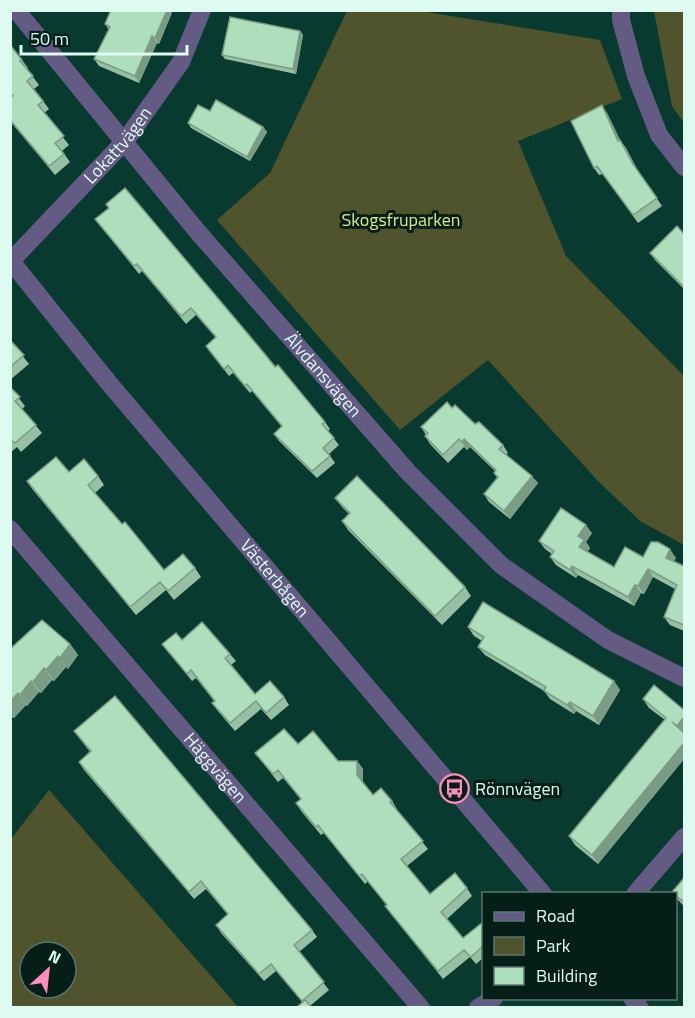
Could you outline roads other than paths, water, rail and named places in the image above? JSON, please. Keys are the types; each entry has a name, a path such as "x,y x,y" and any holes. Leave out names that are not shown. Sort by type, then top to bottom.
{"street":[{"name":"Älvdansvägen","path":"16,10 197,231 408,472 501,565 608,640 684,678"},
{"name":"Lokattvägen","path":"11,261 125,141 181,62 202,10"},
{"path":"621,10 621,20 636,76 659,135 684,167"},
{"name":"Västerbågen","path":"11,261 108,382 541,892"},
{"name":"Häggvägen","path":"12,535 421,1008"},
{"path":"637,892 684,837"},
{"path":"478,1008 492,1000"}],"place":[{"name":"Rönnvägen","path":"454,789"}],"park label":[{"name":"Skogsfruparken","path":"401,220"}]}
